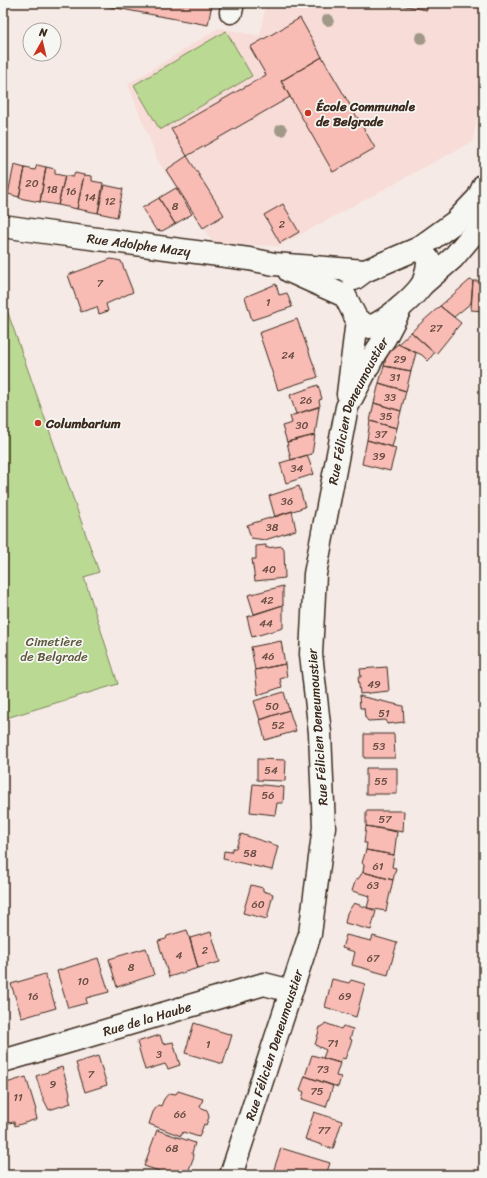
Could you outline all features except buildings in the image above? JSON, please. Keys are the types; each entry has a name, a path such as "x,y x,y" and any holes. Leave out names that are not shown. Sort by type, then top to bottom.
{"street":[{"path":"347,407 357,320 345,296 351,281 365,271 419,248 455,222 478,198 484,185"},
{"path":"422,285 453,258 484,221"},
{"name":"Rue Adolphe Mazy","path":"3,226 249,259 274,264 365,271"},
{"name":"Rue Félicien Deneumoustier","path":"357,320 370,327 379,323 401,307 422,285 429,260 419,248"},
{"name":"Rue Adolphe Mazy","path":"274,264 345,296"},
{"name":"Rue Félicien Deneumoustier","path":"231,1175 310,934 324,828 320,733 311,654 314,581 347,407 401,307"},
{"name":"Rue de la Haube","path":"3,1061 264,984 291,991"}],"shaded area":[{"name":"École Communale de Belgrade","path":"266,3 484,3 484,73 473,141 279,246 214,244 158,161 128,84 219,28 260,36"}],"green space":[{"path":"226,31 252,76 160,130 134,85"},
{"name":"Cimetière de Belgrade","path":"3,299 99,572 84,577 118,684 3,719"}],"place":[{"name":"École Communale de Belgrade","path":"308,113"},
{"name":"Columbarium","path":"38,423"}]}
